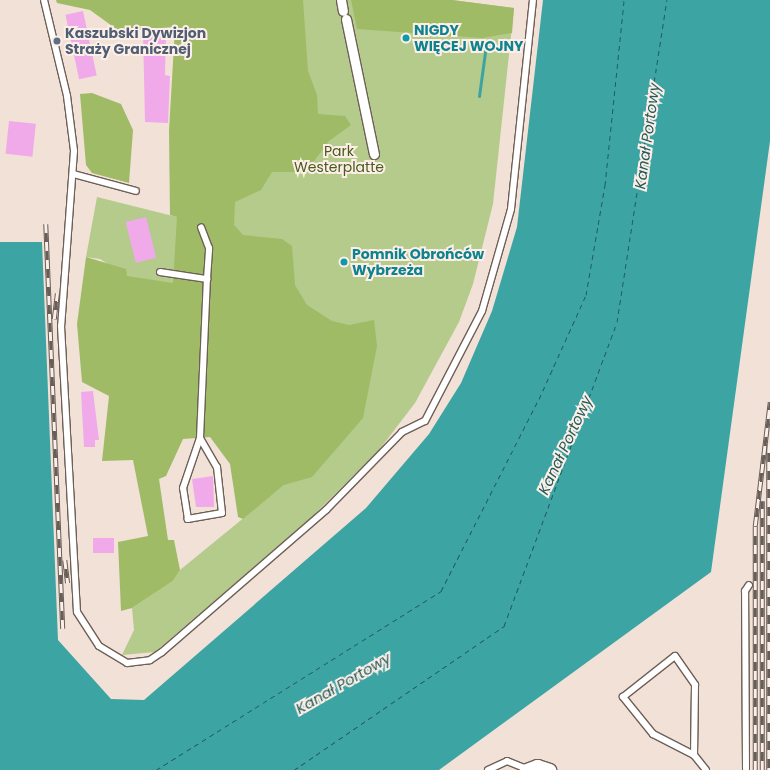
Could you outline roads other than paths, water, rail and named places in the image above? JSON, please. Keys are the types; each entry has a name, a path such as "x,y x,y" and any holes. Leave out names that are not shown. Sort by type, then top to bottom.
{"street":[{"path":"341,0 374,154"},
{"path":"526,770 537,766 549,770"}],"lane":[{"path":"44,0 67,96 74,151 61,326 77,612 99,646 120,661 135,663 162,652 326,510 402,432 425,421 482,311 511,209 533,0"},
{"path":"73,174 136,191"},
{"path":"200,438 217,466 222,513 188,519 185,474 200,438 209,248 201,227"},
{"path":"160,272 207,279"},
{"path":"746,770 745,591 749,585"},
{"path":"694,755 695,685 674,656 623,697 653,734 694,755 706,770"},
{"path":"488,770 507,762 526,770"}],"water":[{"name":"Kanał Portowy","path":"543,0 770,0 770,141 711,572 439,770 0,770 0,242 42,242 58,640 111,699 144,700 366,508 429,434 461,383 492,311 517,227"}],"waterway":[{"path":"479,96 486,45"}],"railway":[{"path":"46,224 63,629"},
{"path":"54,319 57,293"},
{"path":"755,770 755,526 770,402"},
{"path":"769,444 769,770"},
{"path":"762,501 762,770"},
{"path":"65,560 68,583"}],"place":[{"name":"NIGDY WIĘCEJ WOJNY","path":"406,38"},
{"name":"Kaszubski Dywizjon Straży Granicznej","path":"57,41"},
{"name":"Pomnik Obrońców Wybrzeża","path":"344,262"}],"park label":[{"name":"Park Westerplatte","path":"339,160"}]}
